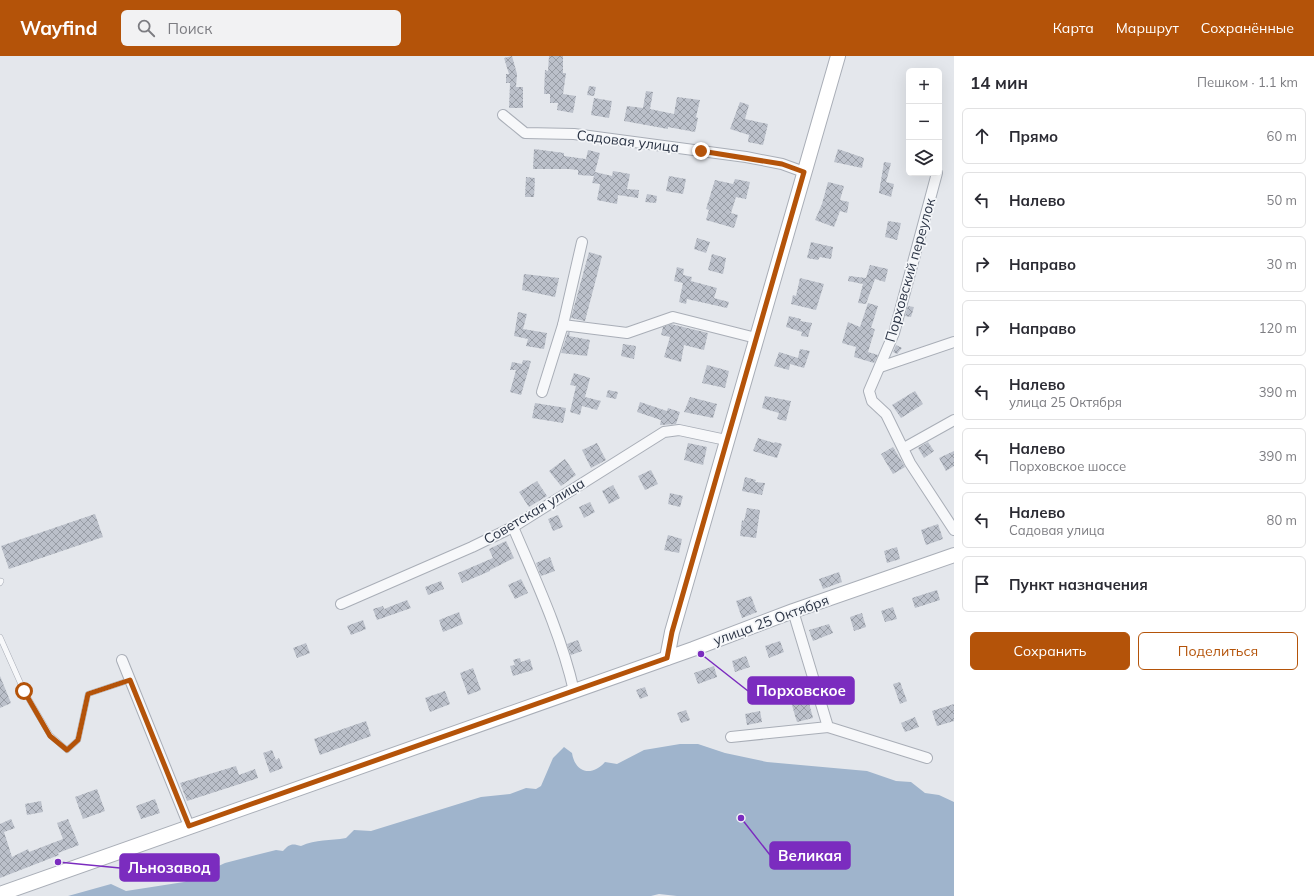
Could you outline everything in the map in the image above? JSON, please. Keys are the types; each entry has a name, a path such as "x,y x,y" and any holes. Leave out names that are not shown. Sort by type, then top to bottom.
{"main road":[{"path":"667,658 672,632 726,440 838,56"},
{"name":"улица 25 Октября","path":"0,894 954,555"}],"street":[{"name":"Садовая улица","path":"503,115 526,133 574,134 746,157 782,164 804,172"},
{"name":"Порховский переулок","path":"936,176 894,333 869,391 872,401 886,414 904,448 910,463 954,530"},
{"path":"542,392 563,325 582,242"},
{"path":"563,325 628,333 673,317 756,338"},
{"path":"880,367 954,342"},
{"path":"904,448 954,420"},
{"name":"Советская улица","path":"341,604 472,547 513,527 664,432 679,430 726,440"},
{"path":"513,527 568,661 574,691"},
{"path":"793,611 828,727"},
{"path":"122,660 189,826"},
{"path":"731,737 828,727 927,758"}],"lane":[{"path":"0,637 24,691 50,736 67,750 78,740 88,694 130,680"}],"water":[{"path":"680,744 698,744 725,753 767,762 867,771 896,781 911,782 925,793 939,795 954,802 954,896 677,896 659,894 651,896 68,896 111,884 126,891 184,882 225,863 276,850 283,851 291,845 301,846 318,841 346,838 354,830 371,831 481,797 510,794 526,788 536,789 541,786 553,758 564,747 572,753 574,760 580,769 590,771 600,767 605,762 617,764 644,750"}],"building":[{"path":"512,56 517,74 516,87 523,87 523,108 509,108 510,83 506,83 506,74 509,74 504,58"},
{"path":"549,56 563,56 563,73 566,73 563,94 576,96 573,113 557,110 558,103 550,103 550,94 544,94 545,70 548,71"},
{"path":"589,86 596,87 594,96 587,95"},
{"path":"646,91 653,92 650,109 674,114 677,97 700,100 696,117 698,118 695,132 624,121 627,106 643,108"},
{"path":"594,98 612,101 609,118 591,115"},
{"path":"740,102 749,105 745,119 768,124 763,145 748,142 749,135 730,129"},
{"path":"534,149 564,153 564,156 586,159 588,150 600,153 595,172 612,176 613,171 630,174 627,189 639,190 638,198 618,195 617,204 597,200 600,184 592,183 594,176 578,175 578,170 533,169"},
{"path":"838,149 864,158 862,168 834,162"},
{"path":"884,162 891,163 886,182 894,184 891,197 879,193"},
{"path":"669,176 686,179 683,194 666,191"},
{"path":"526,177 535,178 534,197 525,197"},
{"path":"735,179 750,182 746,199 736,197 731,213 738,215 734,228 706,220 709,210 706,209 715,180 733,184"},
{"path":"828,182 844,186 840,200 849,202 847,213 840,211 834,227 815,220 822,204"},
{"path":"647,194 657,196 656,203 645,202"},
{"path":"888,221 901,223 897,240 885,237"},
{"path":"697,238 710,242 706,253 694,249"},
{"path":"811,242 833,247 831,259 820,257 818,260 807,258"},
{"path":"589,252 602,256 585,321 571,318"},
{"path":"712,254 726,258 723,274 708,270"},
{"path":"870,265 888,269 885,282 875,279 866,304 858,303 863,284 848,281 849,276 866,278"},
{"path":"677,267 684,269 683,275 692,277 691,281 717,288 714,298 729,302 727,308 687,299 686,304 679,302 683,283 674,281"},
{"path":"524,274 559,278 555,297 522,290"},
{"path":"800,278 824,284 816,310 791,304 793,295 796,296"},
{"path":"868,303 878,306 871,328 875,329 868,352 878,355 874,363 854,357 856,347 842,343 848,322 860,327"},
{"path":"908,306 914,307 911,317 905,316"},
{"path":"518,312 527,314 523,329 547,333 544,349 526,346 528,339 514,336"},
{"path":"789,316 801,319 800,321 812,323 808,337 801,336 802,332 786,327"},
{"path":"671,324 708,333 704,350 684,345 681,362 664,357 670,337 661,335 663,327"},
{"path":"568,332 570,332 569,336 590,340 587,356 561,353"},
{"path":"623,344 636,346 634,359 621,356"},
{"path":"896,345 902,348 897,354 893,352"},
{"path":"800,349 810,351 804,368 790,364 789,370 774,366 779,352 798,358"},
{"path":"523,360 531,361 521,395 510,392 516,370 510,370 512,362 522,364"},
{"path":"707,365 729,371 725,388 702,383"},
{"path":"574,373 590,378 585,397 601,401 597,410 582,406 580,415 570,412 576,386 570,385"},
{"path":"608,390 618,392 616,399 606,397"},
{"path":"915,391 923,404 901,418 892,405"},
{"path":"765,396 791,401 786,421 777,419 779,413 762,408"},
{"path":"690,397 717,404 713,418 684,412"},
{"path":"640,402 667,411 668,408 680,412 676,424 660,425 661,420 637,412"},
{"path":"535,403 566,408 563,423 532,418"},
{"path":"758,438 782,444 777,458 753,451"},
{"path":"928,442 934,451 924,458 918,448"},
{"path":"597,443 606,460 591,468 582,450"},
{"path":"688,443 707,447 703,465 684,460"},
{"path":"893,447 905,467 893,474 881,454"},
{"path":"954,451 954,466 946,471 939,458"},
{"path":"565,459 576,475 561,486 549,471"},
{"path":"651,470 658,484 645,490 638,476"},
{"path":"745,477 756,480 755,482 765,483 762,495 742,491"},
{"path":"537,481 547,496 529,507 519,492"},
{"path":"613,485 620,498 609,504 602,491"},
{"path":"670,493 683,496 680,507 668,504"},
{"path":"590,502 595,512 584,518 579,507"},
{"path":"747,508 760,510 756,538 740,536 742,520 744,521"},
{"path":"95,514 103,537 9,569 1,546"},
{"path":"558,515 563,527 553,531 548,519"},
{"path":"938,524 943,539 926,545 921,530"},
{"path":"668,535 682,539 679,553 664,550"},
{"path":"506,541 514,558 490,571 462,583 458,573 493,558 489,549"},
{"path":"897,547 900,559 887,563 884,551"},
{"path":"550,557 555,571 541,576 536,563"},
{"path":"839,572 842,582 823,589 819,579"},
{"path":"521,579 528,593 515,599 508,585"},
{"path":"441,581 444,589 428,595 425,587"},
{"path":"937,590 940,600 915,608 912,598"},
{"path":"751,596 757,612 742,618 736,601"},
{"path":"407,600 411,608 377,620 373,609 383,606 384,609"},
{"path":"893,607 897,619 885,622 881,611"},
{"path":"459,612 463,624 443,632 439,620"},
{"path":"862,613 866,627 854,631 850,617"},
{"path":"363,620 366,629 351,635 347,626"},
{"path":"829,624 833,633 813,641 809,630"},
{"path":"578,640 582,651 571,655 567,644"},
{"path":"780,641 784,652 769,658 765,646"},
{"path":"306,643 310,653 297,658 293,648"},
{"path":"746,656 750,667 735,672 732,661"},
{"path":"520,658 521,662 530,659 533,670 513,676 510,666 515,665 513,660"},
{"path":"714,666 717,677 698,684 694,673"},
{"path":"473,668 481,690 468,695 460,673"},
{"path":"0,676 11,703 0,708"},
{"path":"900,682 907,701 900,704 893,684"},
{"path":"645,687 648,696 640,699 636,690"},
{"path":"805,688 813,718 797,722 788,692"},
{"path":"445,691 450,704 430,712 425,698"},
{"path":"954,704 954,721 937,726 932,711"},
{"path":"686,710 690,720 681,723 677,713"},
{"path":"760,711 762,722 747,725 745,714"},
{"path":"915,717 919,727 905,732 901,723"},
{"path":"366,721 371,736 320,755 314,739"},
{"path":"272,750 276,760 279,758 283,768 270,773 263,753"},
{"path":"236,766 239,775 255,769 258,778 187,801 180,783"},
{"path":"97,789 105,811 83,819 75,797"},
{"path":"155,799 160,813 141,819 136,806"},
{"path":"41,801 43,812 27,815 25,804"},
{"path":"11,819 15,828 4,832 12,857 28,849 29,852 63,839 57,823 68,819 79,845 58,853 59,855 0,878 0,824"}],"place":[{"name":"Порховское","path":"701,654"},
{"name":"Великая","path":"741,818"},
{"name":"Льнозавод","path":"58,862"}],"route":[{"path":"24,691 50,736 67,750 78,740 88,694 130,680 189,826 667,658 672,632 726,440 804,172 782,164 746,157 701,151"}]}
